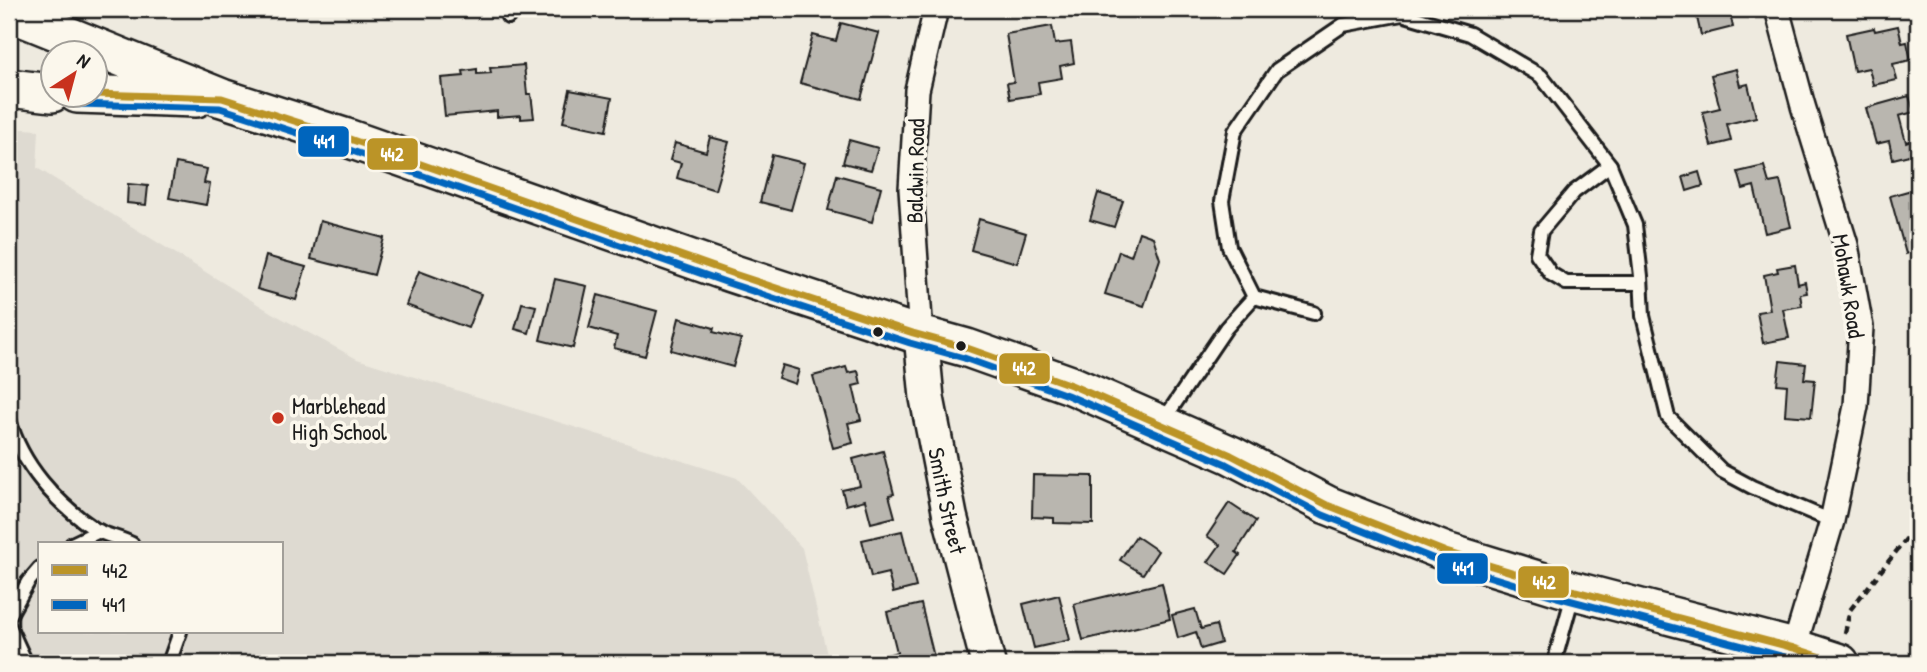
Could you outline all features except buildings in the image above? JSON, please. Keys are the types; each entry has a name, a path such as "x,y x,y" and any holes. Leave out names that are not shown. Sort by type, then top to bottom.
{"main road":[{"path":"9,12 222,98 344,137 731,273 967,348 1071,385 1231,455 1327,505 1446,552 1574,591 1819,656"},
{"path":"9,89 38,92"},
{"path":"108,95 222,98"}],"street":[{"name":"Baldwin Road","path":"921,335 911,189 917,90 936,9"},
{"name":"Mohawk Road","path":"1777,9 1803,106 1846,245 1861,327 1856,406 1832,521 1819,656"},
{"name":"Smith Street","path":"921,335 927,398 950,516 988,663"}],"lane":[{"path":"1314,313 1254,297 1229,247 1222,201 1235,131 1277,70 1343,25 1402,14 1470,34 1541,76 1610,165 1635,225 1643,316 1668,417 1722,471 1752,487 1832,521"},
{"path":"1610,165 1574,191 1541,231 1537,254 1551,274 1566,283 1641,283"},
{"path":"1161,424 1226,328 1254,297"},
{"path":"9,422 32,467 52,494 99,531 127,542"},
{"path":"76,542 99,531"},
{"path":"9,616 28,582 38,570"},
{"path":"1554,663 1574,591"},
{"path":"9,626 26,663"},
{"path":"169,663 179,634"}],"path":[{"path":"1819,656 1845,634 1850,610 1918,524"}],"shaded area":[{"name":"Marblehead High School","path":"9,128 39,130 37,168 272,313 357,359 737,478 802,548 829,663 9,663"}],"transit line":[{"name":"442","path":"108,94 222,98 344,137 731,273 967,348 1071,385 1231,455 1327,505 1446,552 1560,587 1794,648 1840,663"},
{"name":"441","path":"108,105 220,108 341,147 728,283 964,358 1067,395 1226,464 1323,515 1442,562 1557,597 1807,663"}],"place":[{"name":"Marblehead High School","path":"278,418"}]}
